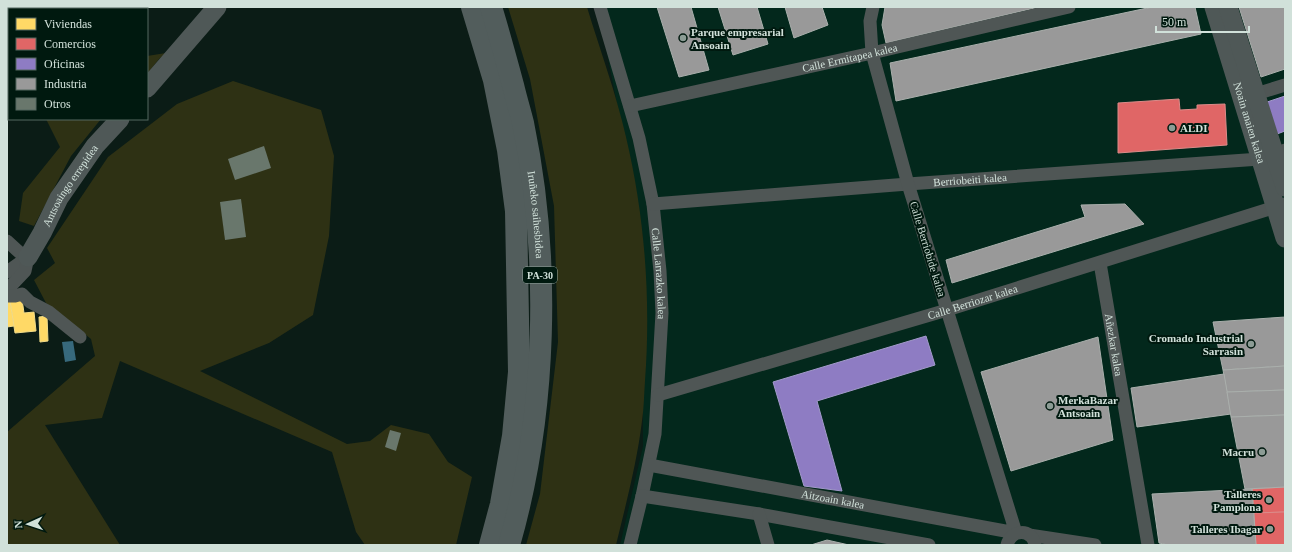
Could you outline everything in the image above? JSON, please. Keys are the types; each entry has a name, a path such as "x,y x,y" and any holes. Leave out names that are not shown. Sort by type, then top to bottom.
{"highway":[{"name":"Iruñeko saihesbidea","path":"472,7 494,80 508,150 516,211 519,372 513,436 501,504 490,545"},
{"name":"Iruñeko saihesbidea","path":"491,7 523,123 536,210 541,303 536,407 526,472 509,545"}],"street":[{"path":"148,87 217,7"},
{"name":"Calle Larrazko kalea","path":"600,7 639,138 653,204 660,271 662,313 655,434 630,545"},
{"name":"Calle Berriobide kalea","path":"873,7 870,21 872,53 908,184 947,310 1027,538"},
{"name":"Calle Ermitapea kalea","path":"630,106 872,53 1069,7"},
{"name":"Noain anaien kalea","path":"1214,7 1285,187"},
{"name":"Noain anaien kalea","path":"1228,7 1256,94 1273,154 1285,238"},
{"path":"1256,94 1285,85"},
{"name":"Antsoaingo errepidea","path":"26,264 59,198 95,146 119,120"},
{"name":"Berriobeiti kalea","path":"653,204 1273,154"},
{"name":"Calle Berriozar kalea","path":"658,395 947,310 1280,205"},
{"path":"7,241 19,252 26,264 27,279 26,290 22,294 7,296"},
{"name":"Añezkar kalea","path":"1100,263 1148,545"},
{"path":"7,272 26,264"},
{"path":"7,290 26,264"},
{"path":"22,294 30,302 49,312 80,337"},
{"name":"Aitzoain kalea","path":"649,465 1027,538 1095,545"},
{"path":"642,496 759,514 930,545"},
{"path":"759,514 768,545"},
{"path":"1007,545 1009,539 1027,538"}],"shaded area":[{"path":"7,7 28,7 8,8 7,38"},
{"path":"508,7 587,7 618,104 633,167 645,259 647,289 647,351 640,436 631,483 616,545 526,545 540,494 558,342 554,206 530,79"},
{"path":"598,7 1285,7 1285,545 620,545 643,446 643,238"},
{"path":"166,53 148,73 148,56"},
{"path":"233,81 321,110 334,156 329,236 313,315 269,343 200,371 347,444 370,441 391,425 429,434 448,462 472,477 456,545 365,545 356,532 332,452 120,361 102,418 45,425 120,545 7,545 7,432 95,356 91,339 46,303 34,280 55,263 47,248 108,157 177,104"},
{"path":"46,120 100,120 71,156 34,226 19,221 23,193 60,147"}],"water":[{"path":"73,341 76,360 65,362 62,342"}],"building: Viviendas":[{"path":"22,299 24,313 34,312 36,331 15,333 10,301"},
{"path":"10,301 14,326 7,327 7,302"},
{"path":"47,316 48,341 40,342 39,317"}],"building: Comercios":[{"name":"ALDI","path":"1179,99 1180,110 1197,109 1197,105 1225,104 1227,145 1118,153 1118,103"},
{"name":"Talleres Pamplona","path":"1285,487 1285,512 1254,513 1252,489"},
{"name":"Talleres Ibagar","path":"1285,512 1285,545 1256,545 1254,513"}],"building: Oficinas":[{"path":"1285,96 1285,131 1277,134 1267,102"},
{"path":"926,336 935,365 817,401 842,491 804,486 773,382"}],"building: Industria":[{"name":"Parque empresarial Ansoain","path":"657,7 691,7 709,70 679,77"},
{"name":"Parque empresarial Ansoain","path":"718,7 757,7 768,44 733,55"},
{"name":"Parque empresarial Ansoain","path":"785,7 822,7 828,25 794,38"},
{"path":"885,7 1039,7 886,43 882,25"},
{"path":"1152,7 1195,7 1201,34 896,101 890,63"},
{"path":"1239,7 1285,7 1285,69 1261,77"},
{"path":"1125,204 1144,224 952,283 946,260 1085,217 1081,205"},
{"name":"Cromado Industrial Sarrasin","path":"1285,317 1285,366 1223,370 1213,322"},
{"name":"MerkaBazar Antsoain","path":"1098,337 1113,440 1011,471 981,372"},
{"path":"1285,366 1285,390 1227,392 1223,370"},
{"path":"1224,374 1231,414 1137,427 1131,388"},
{"path":"1285,390 1285,415 1231,417 1227,392"},
{"name":"Macru","path":"1285,415 1285,487 1245,489 1231,417"},
{"path":"1252,489 1256,545 1168,545 1159,543 1152,494"},
{"path":"827,540 849,545 811,545"}],"building: Otros":[{"path":"264,146 271,168 235,180 228,159"},
{"path":"241,199 246,237 225,240 220,202"},
{"path":"390,430 401,433 396,451 385,447"}],"place":[{"name":"Parque empresarial Ansoain","path":"683,38"},
{"name":"ALDI","path":"1172,128"},
{"name":"Cromado Industrial Sarrasin","path":"1251,344"},
{"name":"MerkaBazar Antsoain","path":"1050,406"},
{"name":"Macru","path":"1262,452"},
{"name":"Talleres Pamplona","path":"1269,500"},
{"name":"Talleres Ibagar","path":"1270,529"}]}
